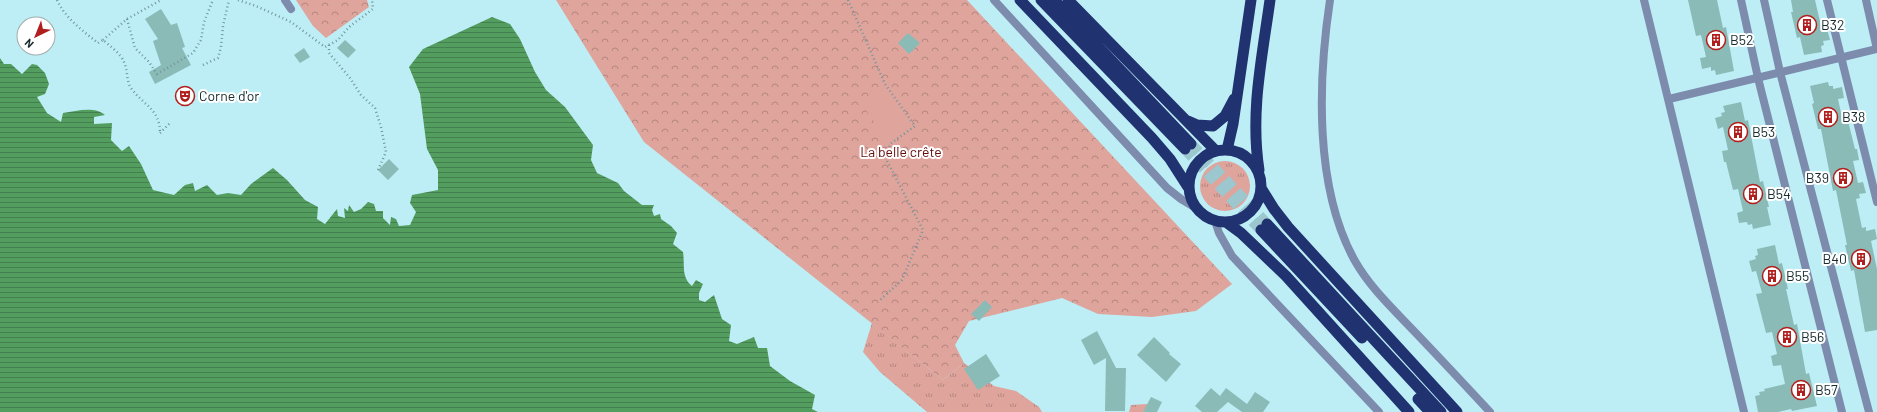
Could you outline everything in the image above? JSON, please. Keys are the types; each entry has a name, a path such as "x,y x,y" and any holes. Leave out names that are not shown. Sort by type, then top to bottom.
{"highway":[{"path":"1020,0 1152,138 1170,159 1188,188 1196,208 1204,216 1220,221 1241,233 1286,276 1409,412"},
{"path":"1041,0 1188,147 1054,0"},
{"path":"1068,0 1185,119 1222,150"},
{"path":"1222,150 1239,86 1251,0"},
{"path":"1220,221 1236,220 1246,215 1253,208 1259,198 1260,182 1254,129 1256,102 1270,0"},
{"path":"1185,119 1208,126 1218,123 1225,116 1231,106 1239,86"},
{"path":"1188,188 1190,175 1196,164 1205,156 1222,150 1238,152 1248,158 1255,167 1260,182 1274,209 1288,227 1457,412"},
{"path":"1430,412 1264,227 1441,412"}],"street":[{"path":"286,0 291,9"},
{"path":"994,0 1167,188 1196,208"},
{"path":"1330,0 1325,37 1321,88 1322,118 1333,206 1344,237 1355,261 1369,282 1490,412"},
{"path":"1644,0 1744,412"},
{"path":"1741,0 1758,78 1842,412"},
{"path":"1764,0 1780,72 1868,412 1877,407"},
{"path":"1827,0 1877,202"},
{"path":"1669,99 1877,49 1866,0"},
{"path":"1220,221 1219,233 1232,256 1379,412"}],"path":[{"path":"57,0 62,10 84,32 98,43 127,19 161,0"},
{"path":"127,19 135,48 149,62 156,74 193,53 201,40 204,22 213,0"},
{"path":"203,64 218,58 222,47 223,26 230,0"},
{"path":"238,0 256,6 291,22 313,40 325,47 338,40 349,27 372,9 372,0"},
{"path":"848,0 885,84 915,126 890,144 886,159 923,230 902,280 880,300"},
{"path":"102,40 124,61 130,88 155,112 160,123 160,133 171,122"},
{"path":"329,45 329,53 350,78 361,95 375,108 381,127 386,152 378,170"}],"green space":[{"path":"296,0 367,0 369,7 326,38 313,26"},
{"name":"La belle crête","path":"556,0 967,0 1232,284 1196,311 1152,317 1098,314 1062,298 969,321 955,345 964,363 943,380 644,142"},
{"path":"885,84 915,126 890,144 860,102"},
{"path":"1220,161 1230,161 1243,168 1250,181 1250,191 1243,204 1230,211 1220,211 1211,207 1204,200 1200,191 1200,181 1204,172 1211,165"},
{"path":"872,323 943,380 964,363 994,386 1016,391 1039,407 1042,412 927,412 880,372 863,352"},
{"path":"1148,404 1149,412 1129,412 1131,405"}],"shaded area":[{"path":"492,17 510,24 520,39 535,72 546,90 565,107 593,145 591,160 597,173 618,183 624,191 642,205 654,205 652,210 654,216 660,214 661,219 671,226 677,233 673,244 683,252 686,279 692,286 696,280 703,284 699,293 699,300 705,302 714,295 722,319 731,325 729,341 737,344 754,337 758,348 767,348 770,366 790,381 815,395 812,409 818,412 0,412 0,58 4,64 11,64 22,74 32,64 37,65 45,73 49,84 45,94 37,97 47,113 61,122 63,113 74,111 91,110 101,112 105,115 94,117 94,124 112,123 111,140 122,151 129,146 141,164 153,190 174,195 185,185 193,183 195,191 207,185 217,195 228,193 241,195 251,184 273,168 287,180 305,200 318,207 317,219 325,224 337,209 338,216 345,218 344,208 348,211 349,205 354,212 361,209 368,202 374,204 376,211 383,211 383,218 390,225 391,217 396,219 399,226 410,225 416,212 410,203 412,195 438,190 438,170 427,149 420,94 409,67 423,49"}],"building":[{"name":"B52","path":"1688,0 1717,0 1723,28 1726,27 1734,71 1716,75 1715,70 1711,71 1711,67 1702,69 1700,58 1706,57 1701,35 1696,36"},
{"name":"B32","path":"1791,0 1815,0 1822,30 1827,29 1830,40 1823,41 1824,45 1821,46 1822,52 1804,55 1800,37 1797,38 1791,12 1793,12"},
{"path":"161,9 171,25 177,23 185,47 182,48 191,65 155,84 149,72 161,65 153,41 158,39 145,19"},
{"path":"908,33 920,43 909,54 898,43"},
{"path":"345,40 356,50 348,58 337,48"},
{"path":"304,48 310,57 300,63 294,55"},
{"path":"1828,82 1829,86 1833,86 1833,89 1842,87 1844,98 1838,99 1843,122 1848,121 1859,160 1853,161 1858,183 1863,182 1866,193 1859,194 1860,198 1856,199 1862,228 1866,227 1866,231 1875,229 1877,239 1871,241 1877,269 1877,330 1865,332 1854,270 1851,271 1845,245 1847,245 1836,190 1833,191 1821,129 1818,129 1812,104 1814,103 1810,86"},
{"path":"1741,102 1745,121 1748,120 1760,182 1763,181 1769,207 1767,207 1771,225 1753,229 1752,224 1748,225 1747,222 1739,223 1737,213 1743,211 1738,189 1733,190 1722,151 1728,150 1723,127 1718,129 1715,118 1722,116 1721,113 1725,112 1723,106"},
{"path":"389,159 399,169 388,180 378,170"},
{"path":"1775,245 1779,264 1782,263 1794,325 1797,324 1806,374 1809,373 1817,406 1792,411 1791,409 1778,412 1758,412 1755,396 1760,395 1759,392 1765,391 1764,389 1785,384 1781,365 1773,366 1771,356 1777,354 1772,332 1766,333 1756,294 1762,293 1756,271 1752,272 1749,261 1756,259 1755,256 1758,255 1757,249"},
{"path":"985,300 992,307 979,321 971,314"},
{"path":"1097,331 1116,368 1126,368 1125,411 1105,411 1106,358 1094,365 1081,340"},
{"path":"1154,337 1170,353 1169,354 1181,364 1166,382 1137,355"},
{"path":"986,354 1000,376 978,390 964,369"},
{"path":"1211,388 1220,396 1226,388 1247,404 1255,392 1270,402 1263,412 1242,412 1228,402 1217,412 1202,412 1195,406"},
{"path":"1151,397 1162,402 1157,412 1143,412"}],"tunnel":[{"path":"1191,144 1267,224"},
{"path":"1185,149 1261,230"}],"place":[{"name":"B32","path":"1807,25"},
{"name":"B52","path":"1716,40"},
{"name":"Corne d'or","path":"185,96"},
{"name":"B38","path":"1828,117"},
{"name":"B53","path":"1738,132"},
{"name":"B39","path":"1843,178"},
{"name":"B54","path":"1753,194"},
{"name":"B40","path":"1861,259"},
{"name":"B55","path":"1772,276"},
{"name":"B56","path":"1787,337"},
{"name":"B57","path":"1801,390"}]}
